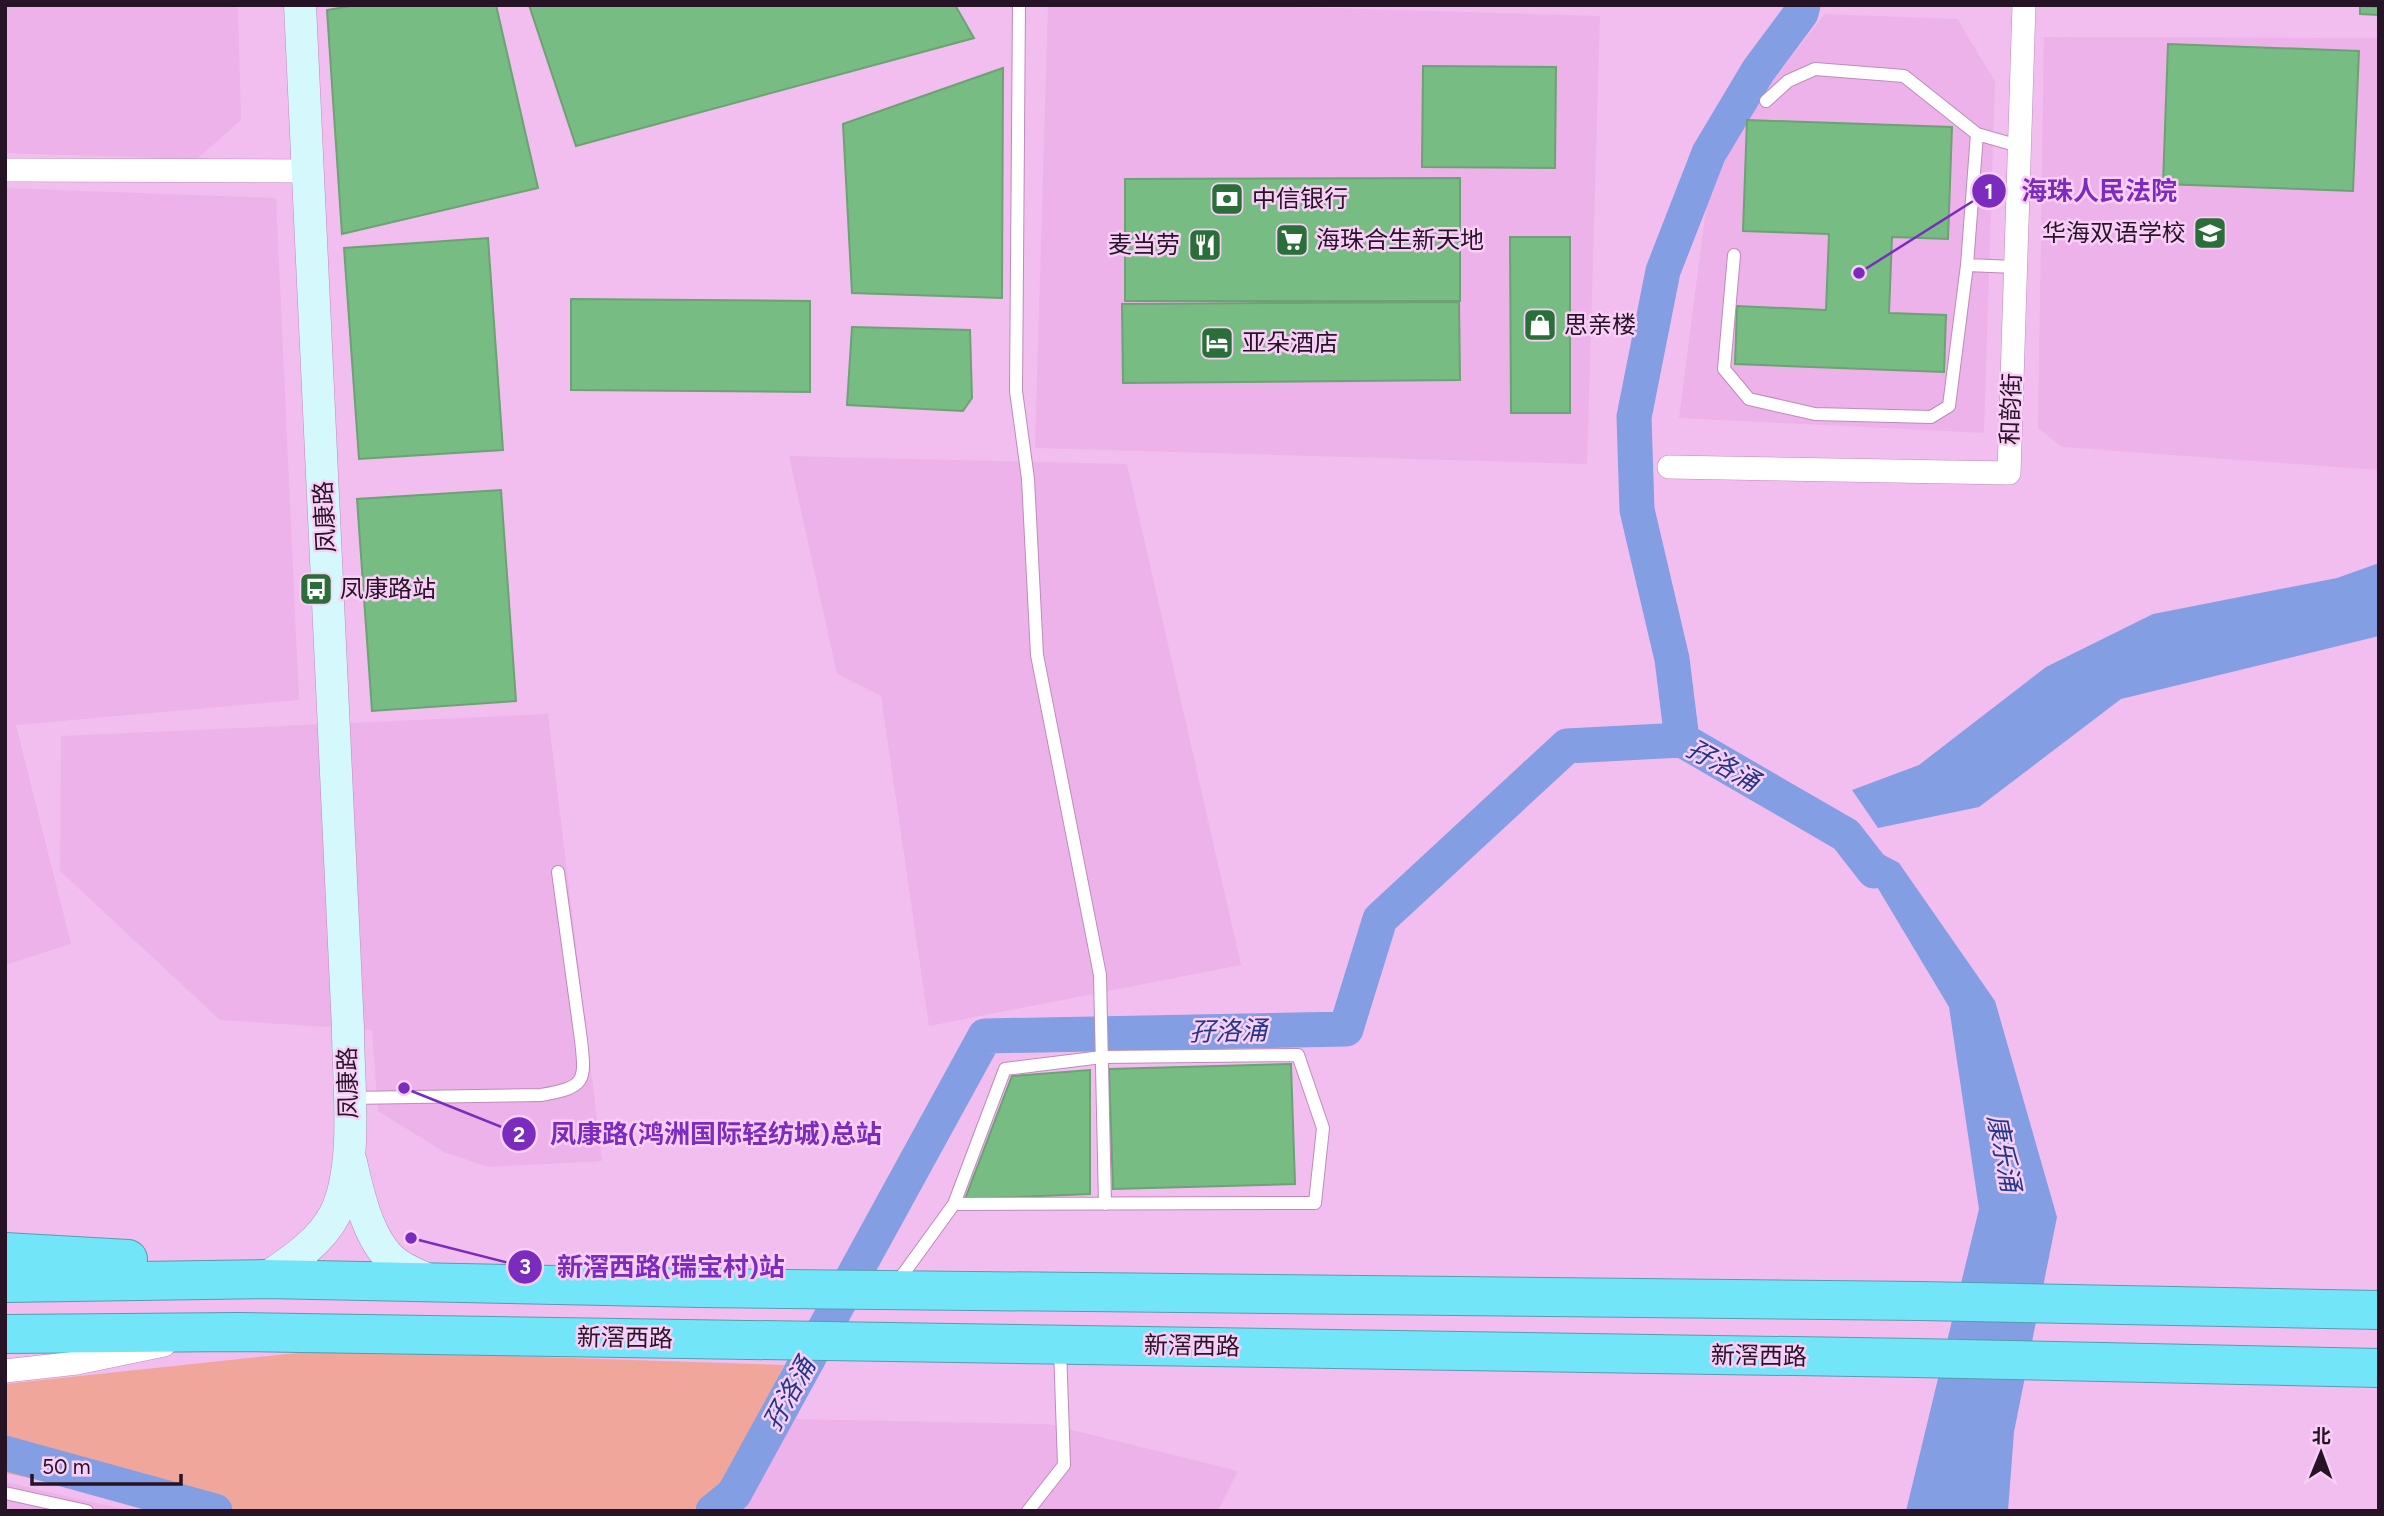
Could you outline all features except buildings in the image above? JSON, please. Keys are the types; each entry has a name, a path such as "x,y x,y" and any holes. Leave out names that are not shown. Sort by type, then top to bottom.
{"highway":[{"path":"5,1252 151,1261 265,1279"},
{"path":"5,1283 265,1279 892,1290 1920,1301 2379,1310"},
{"name":"新滘西路","path":"5,1334 239,1332 1916,1358 2379,1368"}],"street":[{"name":"凤康路","path":"300,5 346,987 349,1154"},
{"name":"和韵街","path":"1669,467 2008,473 2024,5"},
{"path":"5,170 309,171"},
{"path":"265,1279 318,1238 334,1216 344,1191 349,1154"},
{"path":"349,1154 360,1198 380,1246 392,1261 431,1281"},
{"path":"5,1371 77,1363 239,1332"}],"lane":[{"path":"1019,5 1016,391 1028,479 1037,655 1100,975 1105,1204"},
{"path":"1766,101 1788,81 1815,69 1904,76 1977,134 2019,146"},
{"path":"1734,255 1724,369 1749,399 1815,414 1931,418 1949,406 1967,265 1977,134"},
{"path":"1967,265 2015,267"},
{"path":"348,1098 541,1095 575,1086 583,1078 582,1040 558,872"},
{"path":"892,1290 954,1205 1005,1069 1102,1057 1298,1055 1323,1128 1315,1203 954,1205"},
{"path":"1028,1511 1064,1465 1060,1344"},
{"path":"5,1493 87,1511"}],"shaded area":[{"path":"5,5 238,5 241,120 197,159 5,153"},
{"path":"1048,5 1229,5 1600,16 1587,464 1035,448"},
{"path":"1825,14 1957,19 1995,81 1984,433 1679,418 1706,209 1741,121"},
{"name":"华海双语学校","path":"2044,37 2379,38 2379,470 2062,447 2038,428"},
{"path":"5,188 276,198 299,700 16,725 71,944 5,965"},
{"path":"789,456 1127,464 1241,965 929,1026 881,696 837,674"},
{"path":"548,714 602,1161 488,1167 444,1152 378,1111 372,1030 220,1020 60,871 61,736"},
{"path":"325,1350 784,1365 723,1489 691,1511 219,1511 88,1490 5,1473 5,1384"},
{"path":"790,1419 1048,1424 1238,1471 1218,1511 731,1511"},
{"path":"5,1482 131,1511 5,1511"}],"water":[{"path":"2379,563 2379,636 2121,699 1979,807 1878,828 1852,790 1919,765 2046,667 2153,614 2337,578"},
{"name":"康乐涌","path":"1846,835 1899,863 1995,1001 2057,1217 2014,1432 2008,1511 1906,1511 1979,1209 1949,1007"}],"waterway":[{"path":"1682,740 1672,659 1637,510 1634,417 1663,271 1709,153 1758,71 1801,13 1803,5"},
{"name":"孖洛涌","path":"713,1511 734,1494 985,1036 1346,1029 1380,919 1567,746 1682,740 1846,835 1874,871"},
{"name":"孖洛涌","path":"5,1453 215,1511"}],"place":[{"name":"中信银行","path":"1227,199"},
{"name":"华海双语学校","path":"2210,233"},
{"name":"海珠合生新天地","path":"1292,240"},
{"name":"麦当劳","path":"1205,245"},
{"name":"海珠人民法院","path":"1859,273"},
{"name":"思亲楼","path":"1540,325"},
{"name":"亚朵酒店","path":"1217,343"},
{"name":"凤康路站","path":"316,589"},
{"name":"凤康路(鸿洲国际轻纺城)总站","path":"404,1088"},
{"name":"新滘西路(瑞宝村)站","path":"411,1238"}]}
